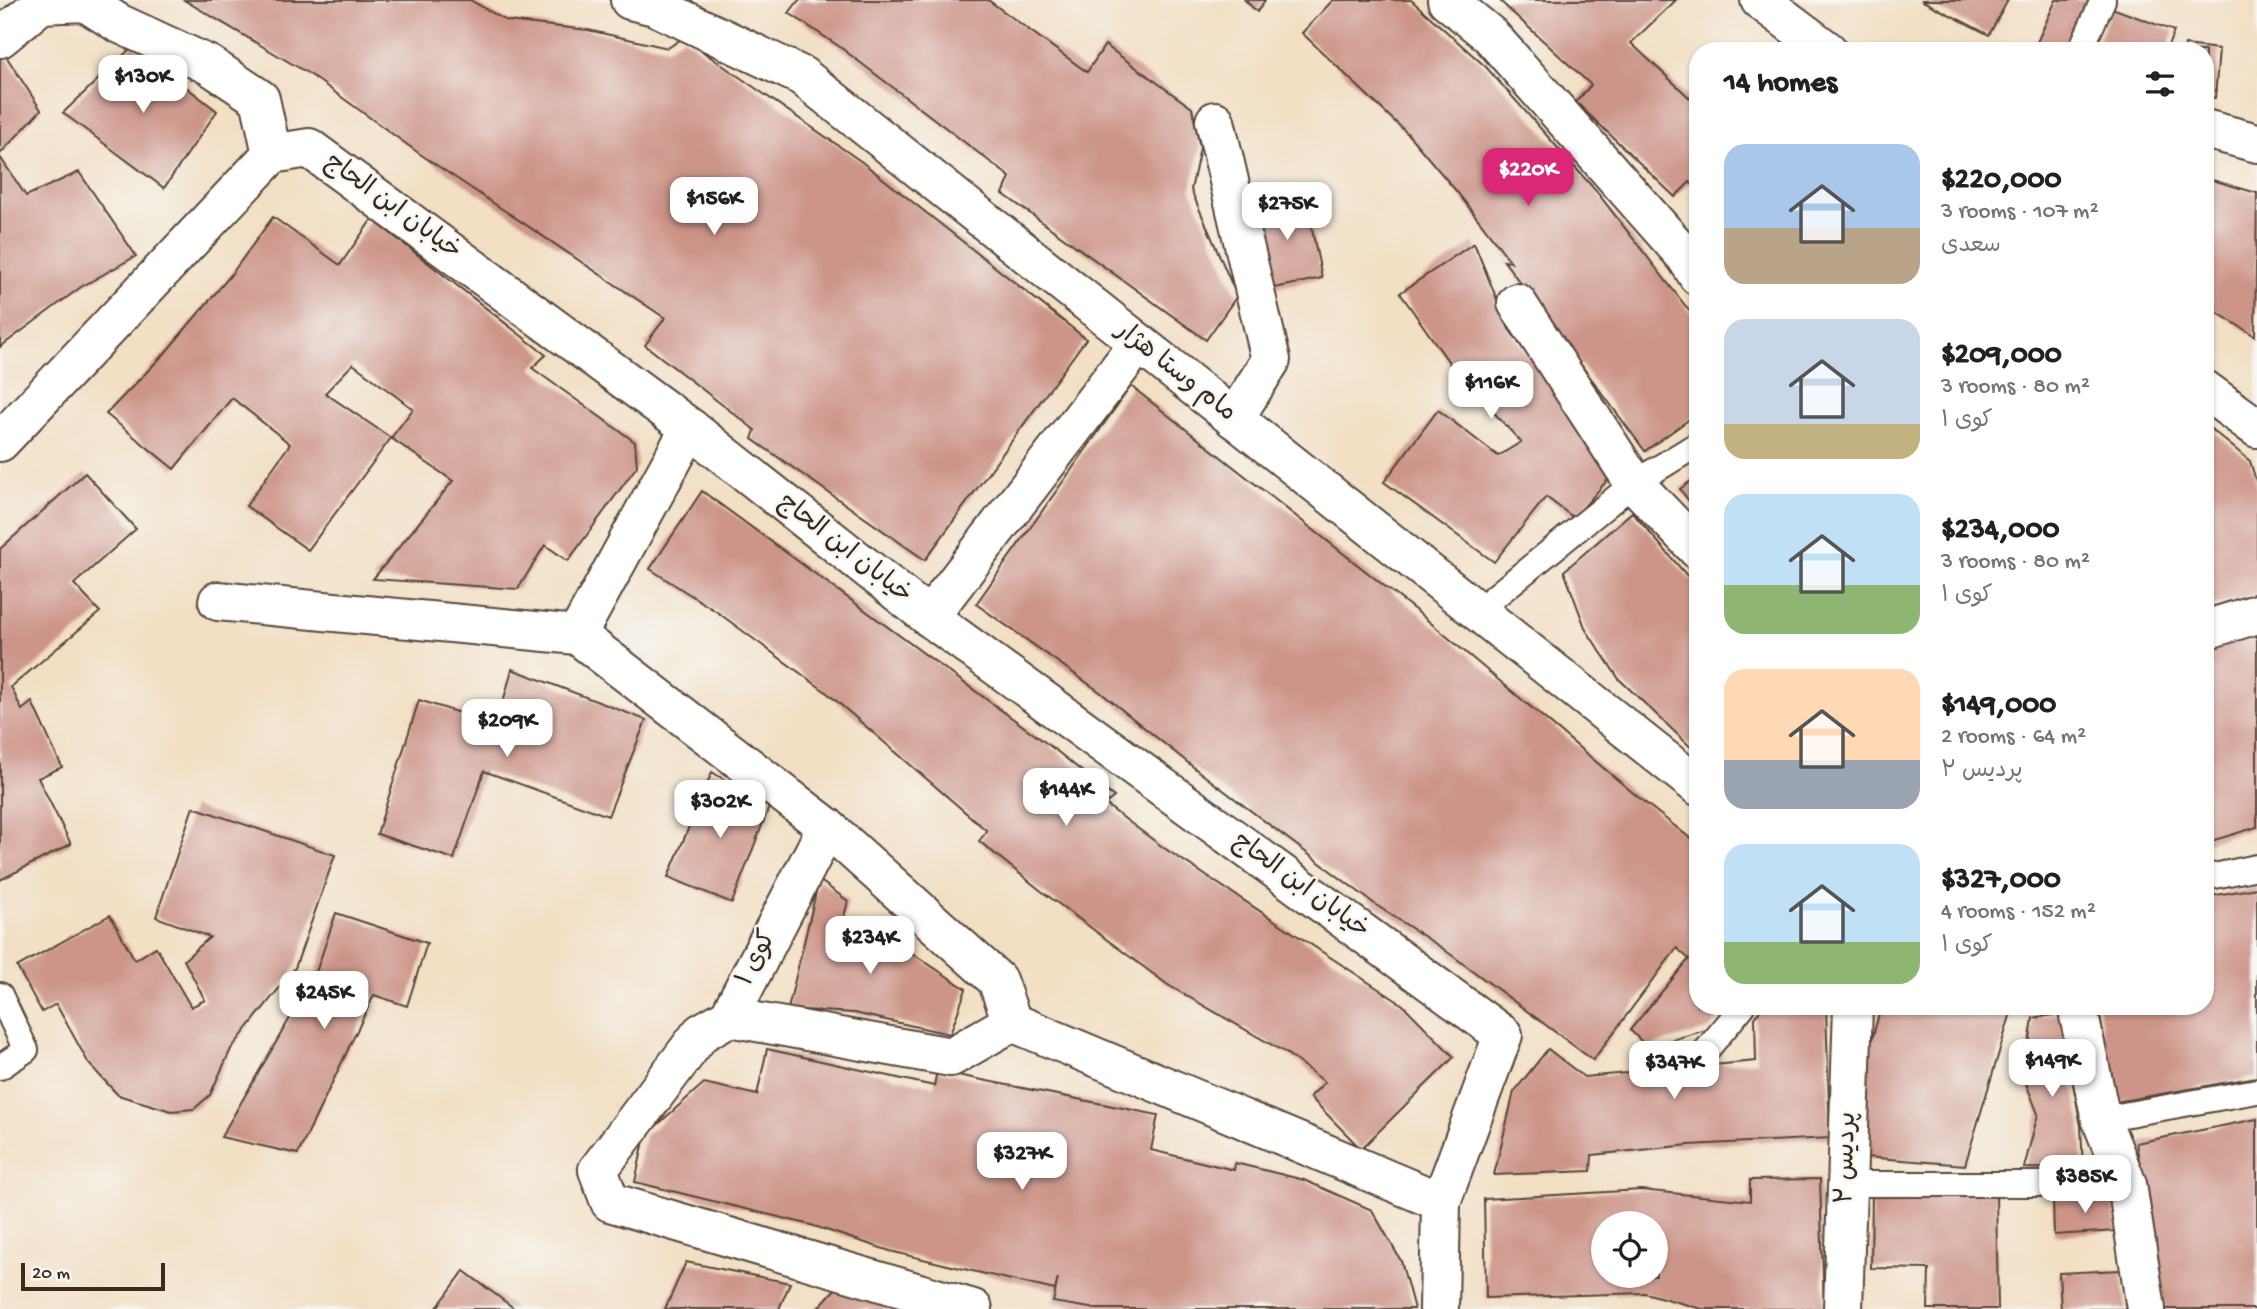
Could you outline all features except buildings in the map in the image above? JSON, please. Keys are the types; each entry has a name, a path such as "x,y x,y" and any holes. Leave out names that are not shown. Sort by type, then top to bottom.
{"street":[{"name":"مام وستا هژار","path":"630,0 655,6 802,76 1689,779"},
{"path":"1447,0 1490,35 1689,262"},
{"path":"0,38 41,4 85,2 118,23 209,65 260,99 272,154 0,442"},
{"path":"1775,5 1818,42"},
{"path":"1215,121 1271,360 1234,419"},
{"path":"2214,131 2257,143"},
{"name":"خیابان ابن الحاج","path":"272,154 309,148 690,428 929,617 1503,1035 1441,1202 1439,1309"},
{"path":"1517,303 1634,482 1689,540"},
{"path":"929,617 1138,344"},
{"path":"2214,397 2257,428"},
{"path":"577,635 690,428"},
{"path":"218,600 577,635 827,827 997,980 1012,1022 1441,1202"},
{"path":"2214,627 2257,614"},
{"name":"کوی ۱","path":"729,1017 827,827"},
{"name":"پردیس ۲","path":"1843,1309 1853,1015"},
{"path":"2079,1015 2101,1119 2127,1184 2146,1309"},
{"path":"973,1309 610,1202 598,1170 701,1033 729,1017 951,1057 1012,1022"}],"lane":[{"path":"2084,42 2103,0"},
{"path":"1477,611 1634,482 1689,449"},
{"path":"2214,876 2257,867"},
{"path":"0,995 26,1050 0,1068"},
{"path":"1704,1053 1736,1015"},
{"path":"2101,1119 2257,1091"},
{"path":"1847,1184 2127,1184"}]}
